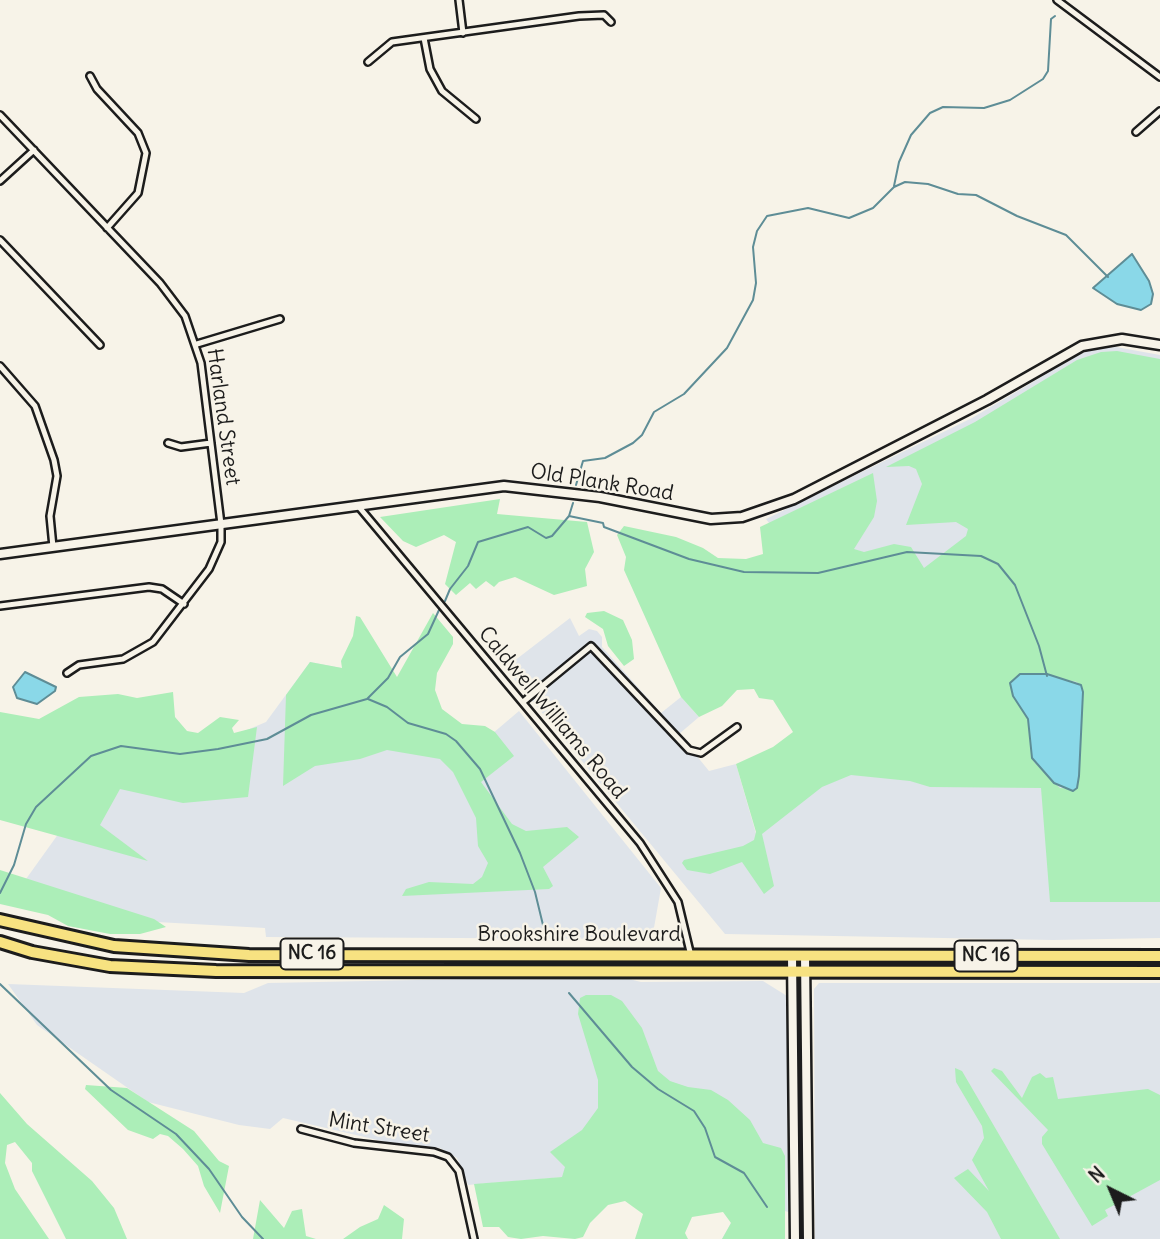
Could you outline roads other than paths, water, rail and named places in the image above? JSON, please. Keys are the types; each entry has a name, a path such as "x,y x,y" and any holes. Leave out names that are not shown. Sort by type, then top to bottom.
{"highway":[{"name":"Brookshire Boulevard","path":"0,920 102,944 172,952 249,955 1160,956"},
{"name":"Brookshire Boulevard","path":"0,942 32,952 110,966 216,971 1160,972"},
{"path":"582,970 645,960 683,961 691,956"},
{"path":"698,971 704,962 741,962 758,956"},
{"path":"900,971 974,963 981,956"},
{"path":"981,971 987,964 994,963 1090,956"}],"street":[{"path":"459,0 463,33"},
{"path":"1057,0 1160,76"},
{"path":"368,62 392,42 579,16 604,15 611,22"},
{"path":"424,38 429,69 442,91 476,119"},
{"path":"90,76 97,89 138,133 146,153 138,193 107,228"},
{"path":"1136,132 1160,111"},
{"name":"Harland Street","path":"0,115 176,301 197,344 221,524 217,553 167,628 141,651 123,659 79,665 67,673"},
{"path":"0,181 33,150"},
{"path":"0,240 100,345"},
{"path":"197,344 280,319"},
{"name":"Old Plank Road","path":"0,554 503,486 600,496 711,519 742,517 794,499 987,400 1082,346 1122,339 1160,345"},
{"path":"0,366 35,406 54,460 57,476 50,516 53,547"},
{"path":"168,443 181,447 211,443"},
{"name":"Caldwell Williams Road","path":"359,507 523,702 660,871 678,902 691,956"},
{"path":"0,606 149,587 162,589 184,604"},
{"path":"523,702 591,646 689,751 701,753 737,727"},
{"path":"792,956 795,1239"},
{"path":"805,956 808,1239"},
{"name":"Mint Street","path":"301,1129 354,1143 434,1152 448,1157 459,1171 474,1239"}],"water":[{"path":"1132,254 1149,281 1153,294 1151,304 1141,310 1117,304 1093,288"},
{"path":"25,672 56,687 55,691 37,704 17,698 13,687"},
{"path":"1020,674 1047,674 1081,685 1083,692 1079,776 1077,788 1073,791 1054,783 1032,758 1028,719 1013,696 1010,683"}],"waterway":[{"path":"894,186 899,162 911,135 930,113 943,107 984,108 1010,100 1043,79 1048,71 1051,19 1055,16"},
{"path":"576,485 583,461 605,458 633,443 642,435 654,412 684,394 727,348 753,300 756,283 753,247 757,231 767,216 808,208 849,218 873,208 894,187 905,182 928,184 958,194 976,195 1017,216 1066,235 1108,277"},
{"path":"445,601 450,589 468,566 478,542 528,527 546,538 552,536 569,516 573,503"},
{"path":"569,516 603,523 604,527 689,559 744,572 818,573 907,552 981,556 998,564 1015,585 1039,646 1047,676"},
{"path":"0,893 14,865 26,824 36,807 91,756 121,746 180,754 267,739 311,715 367,699 388,678 400,657 428,634 439,610"},
{"path":"368,699 387,707 408,723 446,734 456,741 480,769 520,853 535,892 543,925"},
{"path":"0,984 111,1090 176,1134 209,1169 242,1217 263,1239"},
{"path":"569,993 632,1067 658,1089 694,1111 705,1128 715,1157 744,1173 767,1207"}]}
